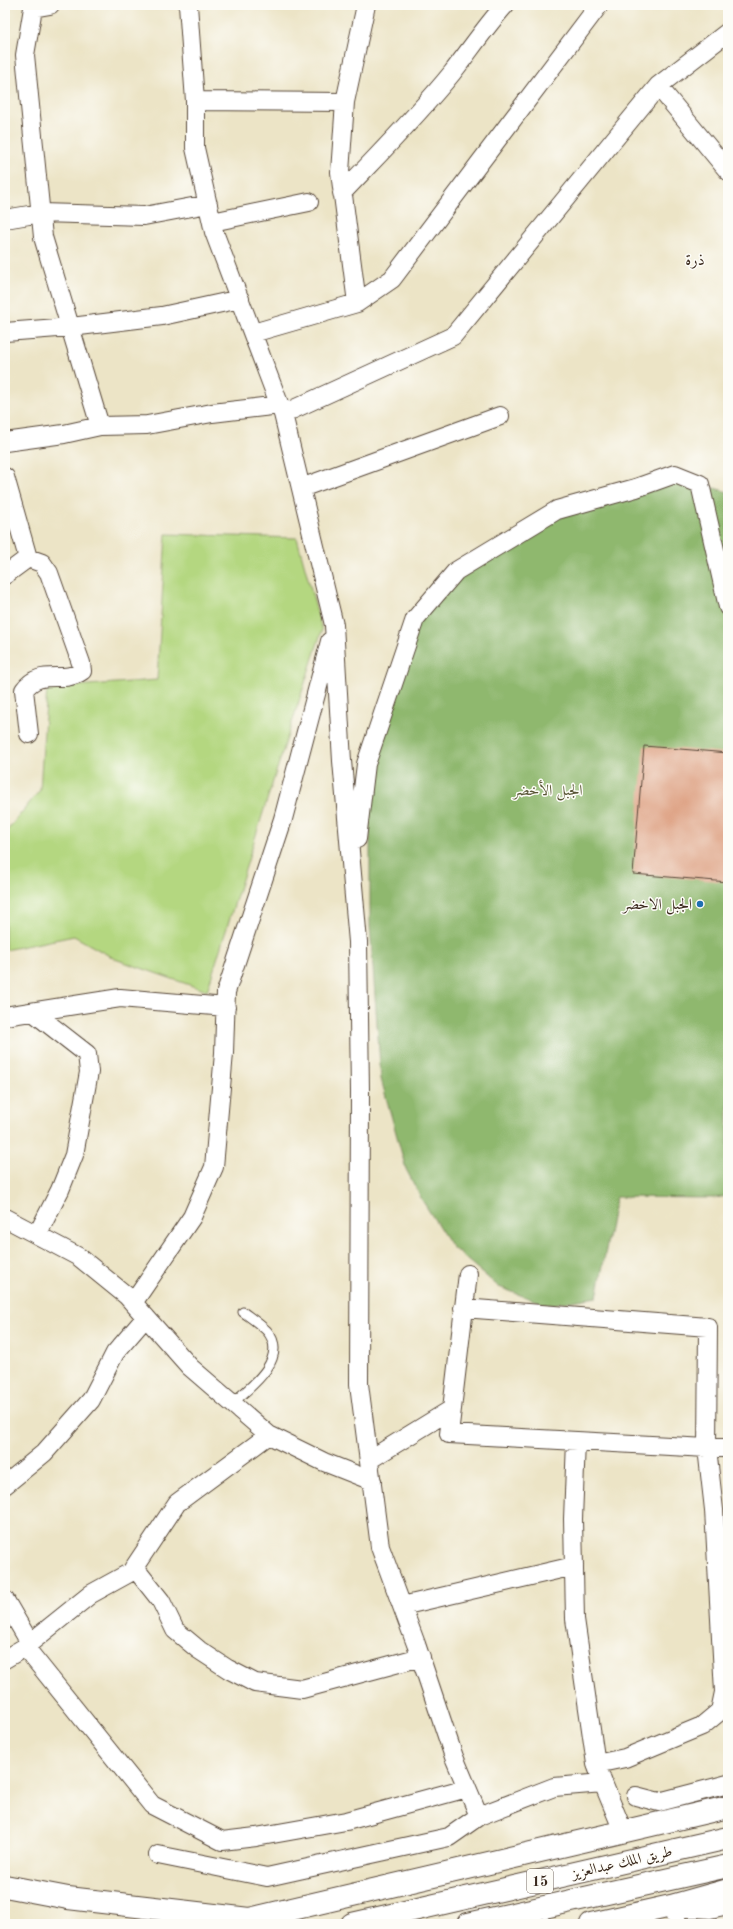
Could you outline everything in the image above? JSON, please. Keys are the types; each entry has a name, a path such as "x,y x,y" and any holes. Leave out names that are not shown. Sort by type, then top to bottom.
{"main road":[{"path":"5,1886 68,1898 239,1922 728,1807"},
{"name":"طريق الملك عبدالعزيز","path":"352,1924 728,1838"},
{"name":"طريق الملك عبدالعزيز","path":"468,1924 728,1866"},
{"path":"591,1924 675,1915 728,1890"}],"street":[{"path":"50,5 32,8 25,56 43,237 100,426"},
{"path":"188,5 195,101 195,148 212,222 281,410 334,625 342,761 358,942 359,1384 380,1547 421,1657 454,1757 479,1816"},
{"path":"357,303 340,172 345,102 366,5"},
{"path":"342,193 418,113 452,73 491,20 505,5"},
{"path":"253,333 357,303 392,279 599,5"},
{"path":"5,442 64,434 100,426 147,425 212,412 281,410 453,336 658,86 728,32"},
{"path":"658,86 728,171"},
{"path":"195,101 345,102"},
{"path":"212,222 309,202"},
{"path":"5,219 41,213 144,216 208,204"},
{"path":"5,332 71,327 162,316 240,299"},
{"path":"301,488 500,416"},
{"path":"352,876 366,764 415,619 456,571 557,510 636,488 675,474 700,484 728,607"},
{"path":"5,477 28,558"},
{"path":"5,575 28,558"},
{"path":"28,558 42,563 50,573 81,663 82,671 75,676 42,678 30,681 24,690 29,734"},
{"path":"133,1303 192,1217 214,1167 226,992 283,819 334,625"},
{"path":"6,1013 32,1012 120,998 226,1006"},
{"path":"32,1012 87,1054 89,1072 74,1155 60,1190 37,1235"},
{"path":"5,1218 79,1257 133,1303 190,1366 269,1435 324,1462 372,1481"},
{"path":"468,1274 449,1434 728,1448"},
{"path":"463,1308 708,1327 707,1448 714,1510 724,1692 720,1711 702,1726 625,1758 596,1764"},
{"path":"5,1485 44,1453 91,1400 115,1353 146,1317"},
{"path":"369,1460 452,1409"},
{"path":"5,1659 27,1645 91,1594 131,1572 177,1503 269,1435"},
{"path":"576,1441 573,1519 575,1619 596,1764 602,1783 623,1831"},
{"path":"402,1606 574,1566"},
{"path":"134,1567 161,1601 176,1630 199,1650 228,1669 255,1683 302,1690 421,1657"},
{"path":"5,1600 27,1645 152,1805 222,1841 256,1837 346,1821 467,1788"},
{"path":"158,1855 267,1877 449,1837 479,1816 554,1787 602,1783"},
{"path":"636,1796 659,1802 728,1784"},
{"path":"675,1915 728,1905"}],"lane":[{"path":"232,1403 261,1379 272,1358 274,1344 268,1332 242,1312"}],"green space":[{"name":"الجبل الأخضر","path":"675,474 700,484 728,492 728,1196 714,1198 616,1197 597,1297 547,1305 499,1287 452,1247 422,1200 406,1169 381,1079 370,926 370,840 366,764 415,619 456,571 557,510"},
{"path":"166,534 297,538 322,630 207,991 115,959 74,936 5,950 5,833 40,790 47,688 157,680"}],"building":[{"path":"644,746 728,753 728,882 633,874"}],"place":[{"name":"الجبل الاخضر","path":"700,904"}],"district":[{"name":"ذرة","path":"695,259"}]}
